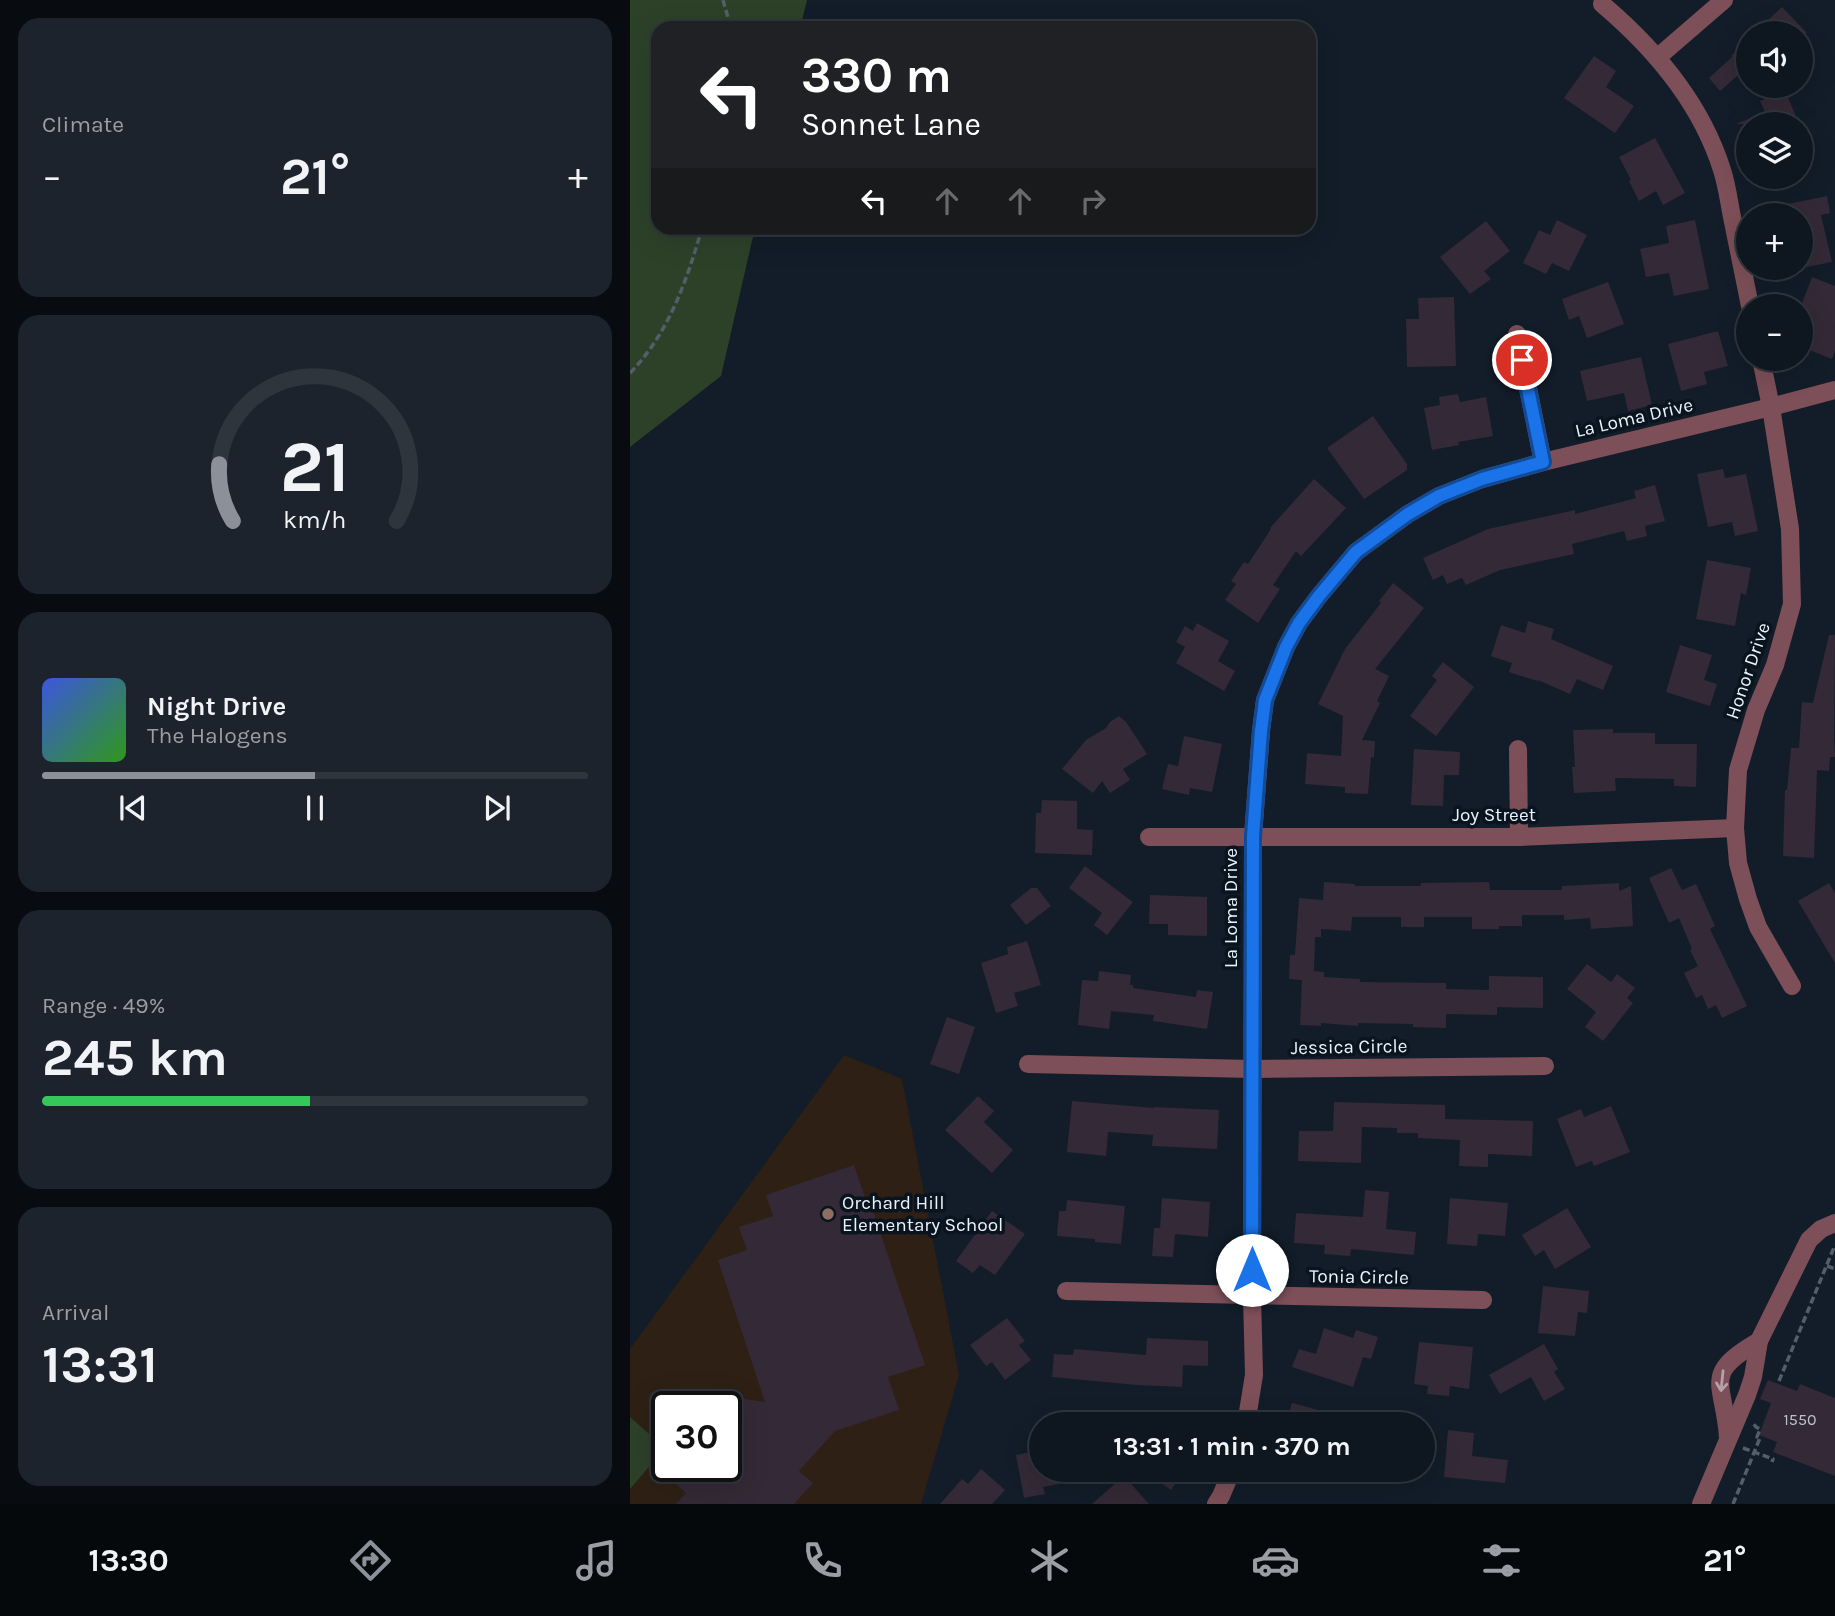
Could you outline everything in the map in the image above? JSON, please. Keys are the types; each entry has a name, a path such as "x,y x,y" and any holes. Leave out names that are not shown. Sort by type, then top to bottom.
{"street":[{"path":"1658,57 1724,0"},
{"path":"1602,4 1658,57 1709,137 1722,171 1748,294"},
{"path":"1517,334 1543,462"},
{"name":"Honor Drive","path":"1764,371 1790,529 1792,604 1775,665 1756,710 1738,771 1735,828 1738,863 1748,900 1758,927 1792,986"},
{"name":"La Loma Drive","path":"1248,1412 1254,1376 1253,836 1265,700 1286,647 1299,623 1356,552 1408,514 1439,496 1482,479 1543,462 1835,390"},
{"path":"1518,749 1519,837"},
{"name":"Joy Street","path":"1149,837 1519,837 1735,828"},
{"name":"Jessica Circle","path":"1028,1064 1252,1069 1545,1066"},
{"path":"1701,1504 1733,1444 1753,1377 1759,1341 1809,1240 1821,1229 1835,1223"},
{"name":"Tonia Circle","path":"1066,1291 1483,1300"},
{"path":"1733,1444 1719,1388 1720,1374 1736,1355 1759,1341"},
{"path":"1226,1482 1219,1500 1238,1504"}],"path":[{"path":"723,0 730,21"},
{"path":"630,373 667,322 680,295 700,235"},
{"path":"1779,1381 1835,1245"},
{"path":"1827,1266 1835,1269"},
{"path":"1733,1504 1760,1438 1757,1437 1760,1429 1753,1422"},
{"path":"1733,1444 1773,1459 1772,1462"}],"shaded area":[{"name":"Orchard Hill Elementary School","path":"844,1055 902,1079 959,1375 921,1504 630,1504 630,1349"}],"green space":[{"path":"630,0 807,0 802,21 651,21 651,235 753,235 721,376 630,447"},
{"path":"630,1417 651,1436 651,1464 630,1489"}],"building":[{"path":"1782,7 1795,21 1767,21"},
{"path":"1736,51 1736,77 1720,91 1709,78"},
{"path":"1594,56 1616,71 1606,87 1634,106 1615,133 1564,98"},
{"path":"1767,98 1788,98 1794,112 1765,112 1760,101"},
{"path":"1655,138 1685,193 1663,205 1656,191 1639,201 1619,157"},
{"path":"1827,196 1830,213 1821,215 1832,262 1813,266 1813,203 1793,203"},
{"path":"1557,220 1587,235 1569,271 1552,263 1546,274 1523,263 1539,230 1550,235"},
{"path":"1695,220 1709,289 1674,296 1669,273 1646,277 1640,249 1669,243 1666,226"},
{"path":"1486,221 1510,251 1484,271 1491,279 1470,294 1440,257"},
{"path":"1813,277 1835,286 1835,351 1832,359 1813,351 1813,294 1806,294"},
{"path":"1608,282 1624,324 1587,338 1579,316 1569,320 1562,299"},
{"path":"1454,297 1456,366 1407,367 1406,319 1419,319 1418,298"},
{"path":"1718,331 1728,366 1704,372 1707,384 1681,391 1668,344"},
{"path":"1641,357 1652,405 1628,411 1624,393 1587,401 1580,371"},
{"path":"1458,394 1460,402 1486,397 1493,436 1432,450 1424,408 1440,405 1439,397"},
{"path":"1373,416 1407,464 1407,470 1364,499 1327,448"},
{"path":"1723,469 1725,478 1746,474 1758,531 1735,536 1732,522 1708,527 1697,474"},
{"path":"1314,479 1346,508 1301,556 1296,551 1273,585 1280,589 1258,623 1225,600 1236,584 1231,581 1244,562 1248,564 1270,528"},
{"path":"1655,485 1665,521 1645,526 1647,536 1627,541 1624,531 1572,544 1574,554 1500,570 1466,585 1462,578 1447,584 1443,575 1433,580 1423,558 1488,529 1575,510 1575,514 1636,498 1634,491"},
{"path":"1707,560 1751,568 1746,595 1741,593 1735,626 1696,619"},
{"path":"1393,583 1424,608 1375,669 1389,676 1377,701 1380,703 1362,740 1375,741 1368,794 1345,793 1345,787 1305,784 1307,753 1341,756 1343,716 1318,704 1345,649"},
{"path":"1528,621 1554,629 1551,639 1613,666 1603,690 1577,679 1570,694 1538,680 1509,672 1512,663 1491,656 1501,625 1525,633"},
{"path":"1197,623 1229,641 1218,661 1235,671 1224,691 1176,663 1185,647 1176,642 1185,626 1193,631"},
{"path":"1829,635 1835,635 1835,757 1830,757 1829,771 1817,770 1814,858 1783,856 1785,790 1791,748 1799,748 1802,702 1813,703"},
{"path":"1680,645 1712,655 1704,680 1717,684 1710,706 1666,692"},
{"path":"1443,662 1474,687 1436,736 1410,716 1437,680 1432,676"},
{"path":"1119,716 1147,754 1123,769 1130,780 1110,793 1102,781 1093,793 1062,769 1086,740"},
{"path":"1613,729 1613,733 1655,733 1655,744 1697,744 1696,787 1674,786 1674,779 1615,778 1616,791 1574,793 1573,730"},
{"path":"1184,736 1222,744 1212,792 1190,788 1189,795 1162,789 1168,764 1178,766"},
{"path":"1414,749 1460,752 1459,775 1444,775 1443,806 1411,805"},
{"path":"1042,800 1077,801 1077,829 1093,830 1092,855 1035,853 1036,813 1041,813"},
{"path":"1085,866 1133,902 1107,935 1094,925 1102,913 1069,888"},
{"path":"1671,868 1682,890 1696,884 1715,926 1710,929 1747,1006 1722,1018 1716,1005 1708,1009 1702,995 1696,998 1684,973 1698,966 1690,950 1692,949 1679,918 1669,923 1649,878"},
{"path":"1324,882 1355,886 1421,886 1421,883 1489,882 1490,890 1562,890 1562,886 1619,883 1619,891 1631,886 1633,926 1591,929 1590,918 1564,920 1564,915 1522,915 1522,926 1499,926 1499,929 1472,929 1472,917 1424,917 1424,927 1401,927 1401,917 1352,917 1351,931 1321,929 1321,937 1315,937 1314,971 1324,972 1324,977 1360,979 1360,982 1446,983 1446,989 1489,990 1489,976 1543,977 1543,1008 1497,1007 1497,1015 1446,1014 1446,1028 1413,1027 1413,1024 1300,1025 1302,980 1289,979 1290,955 1295,955 1299,898 1323,900"},
{"path":"1829,883 1835,893 1835,963 1798,901"},
{"path":"1031,888 1037,888 1051,906 1026,925 1010,905"},
{"path":"1150,895 1207,897 1207,936 1168,935 1168,924 1149,924"},
{"path":"1027,941 1041,985 1014,993 1018,1006 996,1013 981,963 1008,954 1007,947"},
{"path":"1587,964 1611,982 1617,974 1635,988 1627,998 1633,1003 1603,1041 1585,1027 1596,1012 1567,989"},
{"path":"1099,971 1131,975 1130,985 1133,985 1133,988 1196,997 1197,990 1213,992 1207,1029 1153,1021 1154,1015 1111,1011 1109,1029 1078,1025 1082,980 1098,981"},
{"path":"947,1017 975,1027 959,1074 930,1064"},
{"path":"978,1096 994,1111 984,1122 1013,1150 992,1173 945,1130"},
{"path":"1072,1101 1219,1110 1217,1149 1152,1146 1153,1135 1108,1132 1106,1156 1067,1152"},
{"path":"1334,1102 1445,1105 1445,1119 1533,1121 1532,1156 1488,1154 1488,1167 1459,1166 1460,1140 1418,1138 1418,1133 1397,1133 1397,1128 1362,1127 1361,1163 1298,1161 1299,1131 1333,1131"},
{"path":"1611,1106 1630,1152 1594,1166 1592,1161 1576,1167 1557,1119 1581,1109 1584,1117"},
{"path":"854,1165 869,1209 872,1208 925,1365 888,1377 899,1410 835,1431 799,1471 813,1483 794,1504 676,1504 686,1493 674,1482 742,1482 742,1399 765,1402 718,1260 747,1250 739,1227 773,1216 766,1195"},
{"path":"1365,1190 1389,1192 1386,1229 1416,1232 1414,1255 1351,1249 1350,1256 1324,1254 1325,1245 1294,1243 1296,1213 1363,1217"},
{"path":"1162,1198 1210,1202 1208,1237 1175,1234 1173,1257 1152,1256 1154,1228 1160,1228"},
{"path":"1450,1198 1508,1203 1505,1236 1478,1234 1477,1246 1447,1244"},
{"path":"1067,1200 1125,1206 1121,1244 1057,1236 1059,1211 1066,1211"},
{"path":"1567,1208 1591,1247 1555,1269 1544,1250 1535,1256 1522,1235"},
{"path":"992,1211 1025,1234 995,1275 980,1265 973,1273 956,1261"},
{"path":"1543,1286 1589,1291 1587,1313 1578,1312 1575,1336 1538,1333"},
{"path":"1007,1318 1025,1341 1019,1345 1031,1360 1005,1380 992,1362 986,1366 970,1345"},
{"path":"1324,1328 1353,1338 1356,1330 1378,1337 1371,1359 1363,1357 1353,1387 1292,1367 1299,1349 1316,1354"},
{"path":"1147,1338 1208,1341 1208,1366 1183,1365 1182,1387 1052,1377 1054,1354 1073,1355 1074,1349 1146,1355"},
{"path":"1419,1342 1473,1347 1469,1389 1450,1386 1449,1396 1427,1394 1428,1386 1414,1384"},
{"path":"1544,1344 1558,1369 1554,1372 1565,1389 1544,1401 1531,1377 1500,1394 1489,1375"},
{"path":"1768,1380 1797,1391 1800,1384 1835,1398 1835,1476 1773,1452 1777,1442 1759,1435 1771,1403 1760,1399"},
{"path":"1292,1403 1326,1412 1289,1412"},
{"path":"1448,1430 1474,1433 1472,1456 1508,1460 1505,1483 1444,1477"},
{"path":"1029,1452 1029,1482 1069,1482 1043,1487 1045,1494 1024,1498 1016,1455"},
{"path":"981,1469 1005,1490 992,1504 940,1504 962,1479 968,1484"},
{"path":"1117,1482 1129,1482 1149,1504 1092,1504"},
{"path":"1159,1482 1177,1482 1171,1490"}],"place":[{"name":"Orchard Hill Elementary School","path":"828,1214"}],"route":[{"path":"1252,1270 1253,836 1265,700 1286,647 1299,623 1356,552 1408,514 1439,496 1482,479 1543,462 1522,360"}]}
